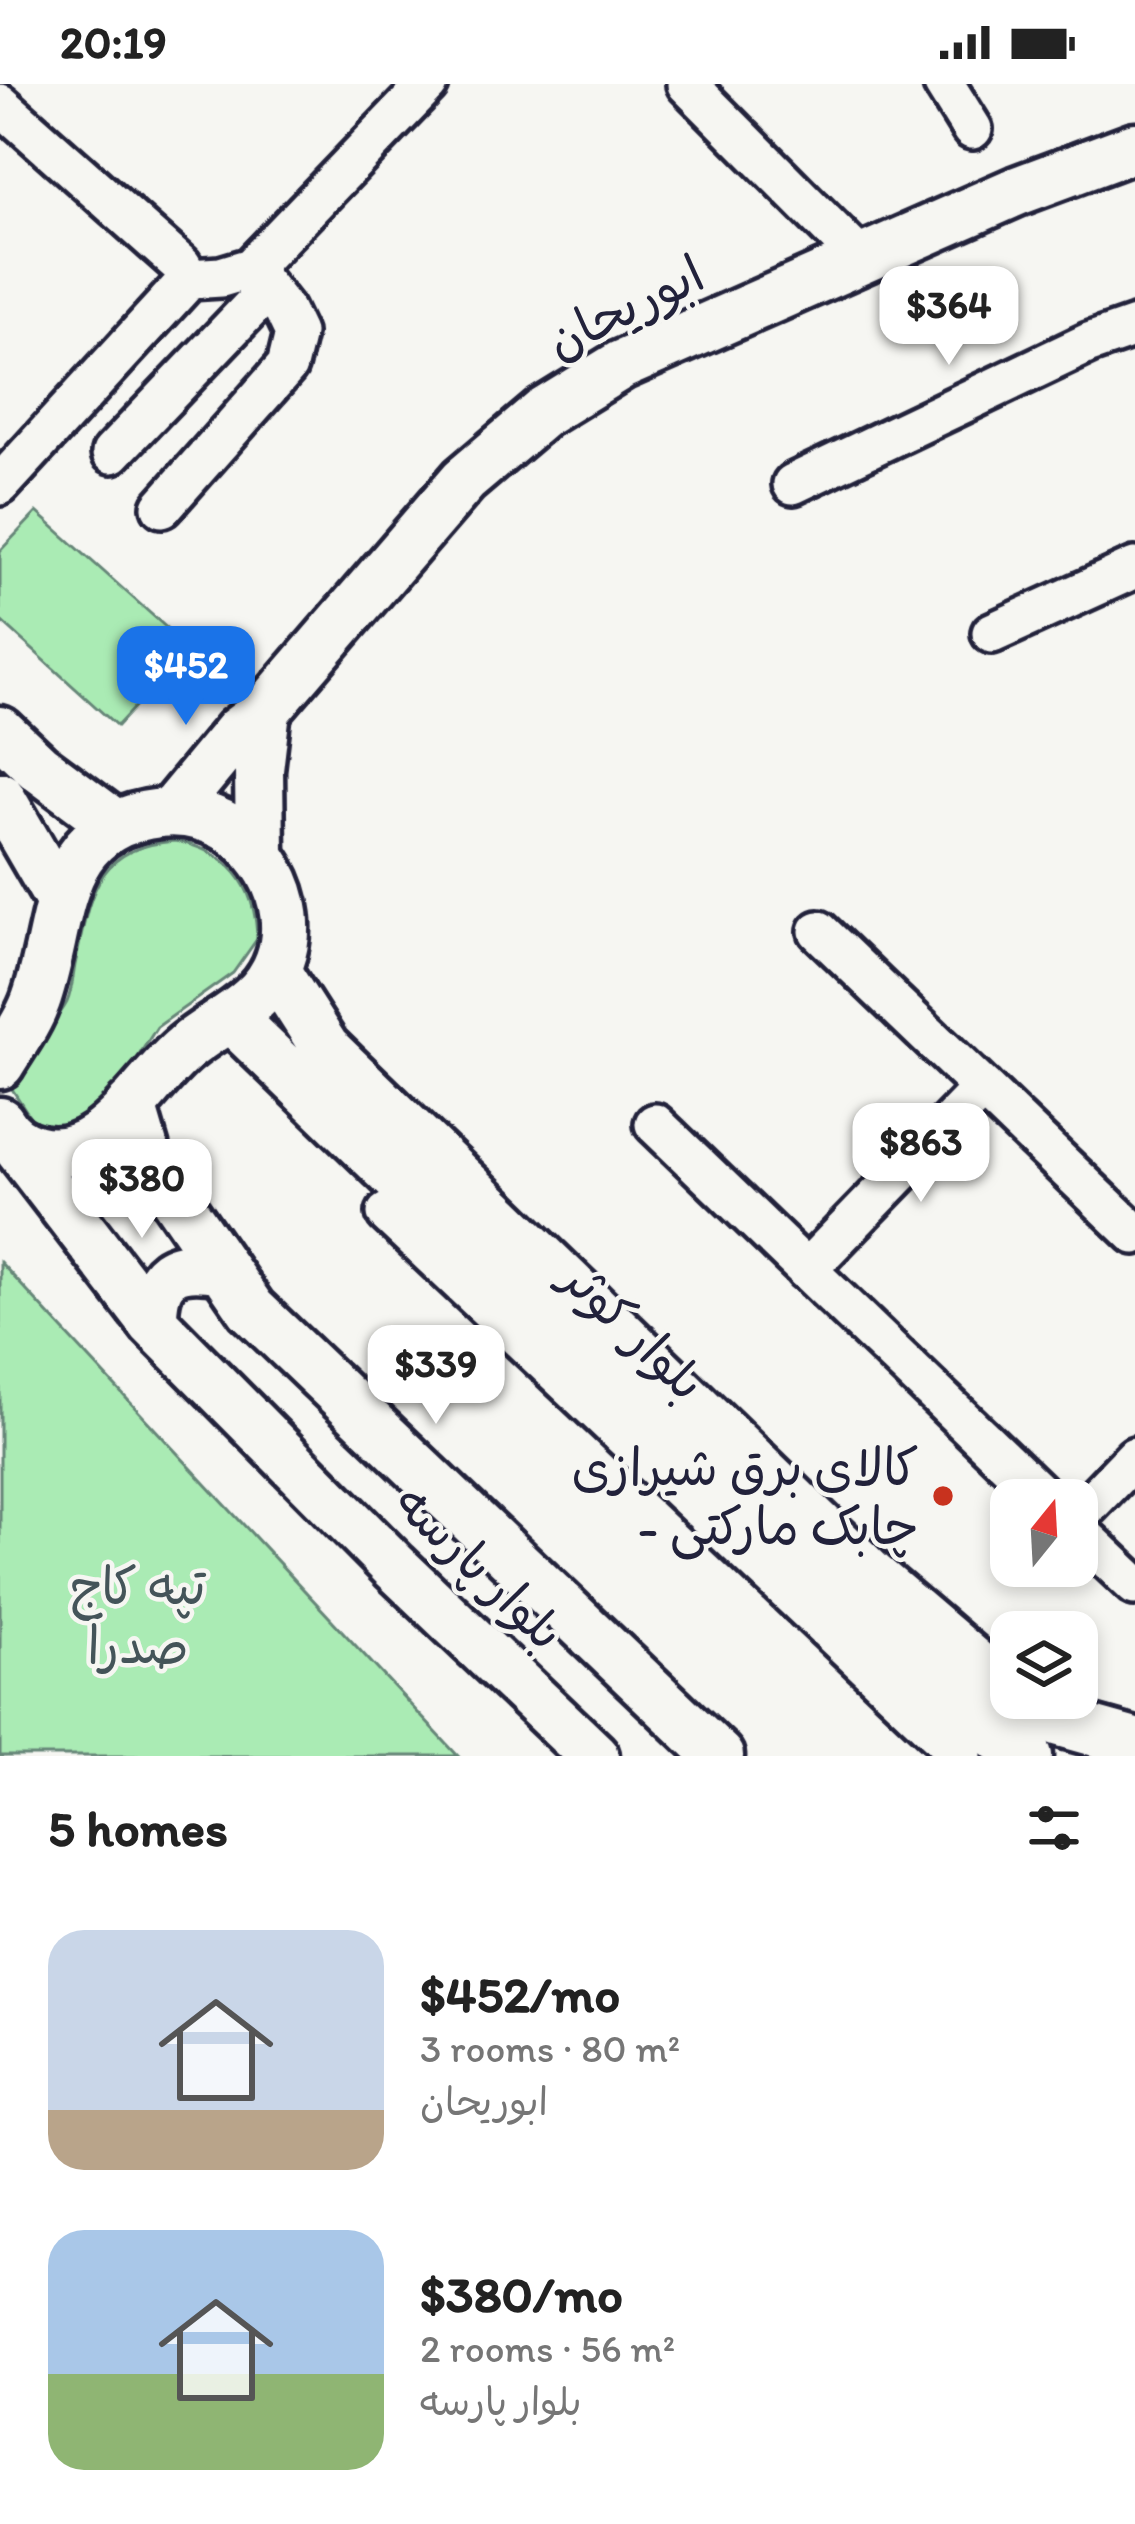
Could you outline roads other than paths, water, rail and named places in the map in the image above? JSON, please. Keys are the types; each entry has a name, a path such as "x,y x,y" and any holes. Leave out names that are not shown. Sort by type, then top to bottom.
{"main road":[{"name":"ابوریحان","path":"171,812 238,731 266,710 464,479 543,413 621,365 1017,191 1135,147"},
{"path":"260,854 259,770 266,710"},
{"path":"0,731 38,767 116,825"},
{"path":"0,797 58,897"},
{"path":"0,1064 34,1005 58,897 71,868 91,843 116,825 142,815 171,812 205,817 235,831 260,854 276,881 285,911 285,942 277,973 254,999 184,1048 92,1142 59,1155 28,1148 3,1127"},
{"path":"0,1010 48,956"},
{"name":"بلوار کوثر","path":"277,973 326,1048 872,1576 990,1674"},
{"name":"بلوار کوثر","path":"230,1017 842,1608 946,1700 1028,1756"},
{"name":"بلوار پارسه","path":"131,1105 146,1156 251,1309 719,1756"},
{"name":"بلوار پارسه","path":"3,1127 153,1323 394,1566 594,1756"},
{"path":"153,1323 152,1297 167,1275 190,1263 222,1269"},
{"path":"1056,1719 1135,1744"}],"street":[{"path":"112,453 428,84"},
{"path":"687,84 862,260"},
{"path":"944,84 972,129"},
{"path":"0,104 181,265 189,279"},
{"path":"0,485 189,279 259,280 296,333 287,366 162,507"},
{"path":"793,484 1089,343 1135,327"},
{"path":"992,633 1135,568"},
{"path":"819,931 982,1088 1128,1214"},
{"path":"806,1270 982,1088"},
{"path":"655,1124 1024,1479"},
{"path":"387,1213 962,1756"},
{"path":"1098,1495 1135,1457"},
{"path":"1098,1550 1135,1585"}],"place":[{"name":"کالای برق شیرازی - چابک مارکتی","path":"943,1496"}],"park label":[{"name":"تپه کاج صدرا","path":"138,1615"}]}
